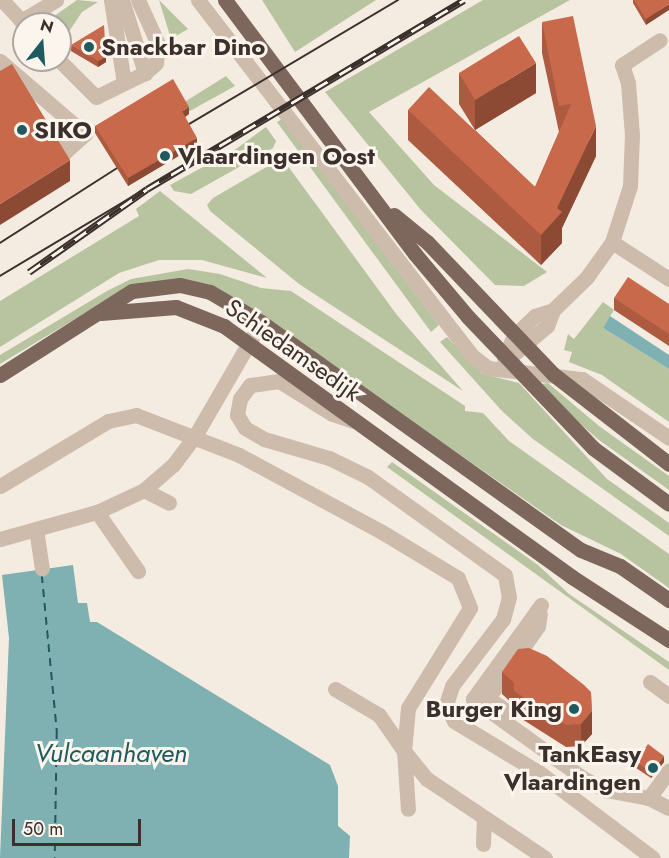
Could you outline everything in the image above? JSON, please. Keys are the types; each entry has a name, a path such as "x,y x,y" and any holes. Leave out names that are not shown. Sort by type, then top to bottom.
{"main road":[{"path":"225,0 248,27 415,254 504,358 593,448 669,504"},
{"path":"233,0 248,27"},
{"path":"378,201 427,242 525,348 553,374 669,464"},
{"name":"Schiedamsedijk","path":"101,313 132,291 180,285 210,292 261,322 581,550 620,566 669,600"},
{"name":"Schiedamsedijk","path":"101,313 176,307 202,315 248,343 572,577 669,640"},
{"path":"0,375 101,313"}],"street":[{"path":"2,0 12,12"},
{"path":"38,12 56,0"},
{"path":"111,0 124,83"},
{"path":"122,0 145,73"},
{"path":"71,72 96,97 145,73 156,63 158,44 138,0"},
{"path":"198,0 240,51 457,338 488,368 582,379 669,438"},
{"path":"504,358 525,348 547,326 553,310 586,277 612,242 630,186 632,135 628,83 622,64 660,40"},
{"path":"0,61 23,85"},
{"path":"612,242 669,279"},
{"path":"504,358 514,336 535,316 553,310"},
{"path":"0,539 98,512 144,490 172,465 195,436 261,322"},
{"path":"360,423 332,414 279,381 250,385 240,399 237,415 245,428 264,439 339,462 368,477 505,575 509,597 503,619 452,686 446,705 454,721 540,773 653,858"},
{"path":"0,486 108,421 136,415 195,436 238,455 372,526 458,578 470,609 408,708 404,751 408,809"},
{"path":"144,490 169,503"},
{"path":"98,512 138,571"},
{"path":"36,529 42,569"},
{"path":"541,605 473,699 583,778 606,790 649,798 669,808"},
{"path":"650,682 669,696"},
{"path":"335,688 379,715 427,779 484,820 544,858"},
{"path":"649,798 669,770"},
{"path":"483,844 484,820"}],"green space":[{"path":"77,0 98,2 82,12 72,27 72,12 60,12"},
{"path":"159,0 188,29 171,39"},
{"path":"262,0 376,0 295,52"},
{"path":"483,0 570,0 369,112 434,185 547,272 524,286 495,285 421,210 325,92"},
{"path":"226,76 235,86 188,112 183,103"},
{"path":"282,119 439,325 431,332 277,122"},
{"path":"266,127 276,141 273,148 191,194 174,191 170,185 236,149"},
{"path":"282,158 397,315 463,391 299,284 210,211 207,205 213,198"},
{"path":"160,191 267,278 202,260 159,260 119,273 0,347 0,301 139,216 136,209"},
{"path":"188,269 220,274 261,288 291,291 465,406 465,411 483,413 509,441 669,554 669,588 621,554 561,525 238,300 214,287 110,298 0,364 0,355 107,291 131,279"},
{"path":"603,302 614,310 603,328 669,369 669,422 602,375 569,362 572,352 564,350 568,334 574,339"},
{"path":"447,337 483,374 519,383 607,479 669,523 669,536 533,439 502,411 440,342"},
{"path":"548,383 599,426 669,476 669,490 599,440 547,395 541,384"},
{"path":"392,462 538,565 569,594 669,662 669,670 387,467"}],"water":[{"path":"610,316 669,355 669,369 603,328"},
{"name":"Vulcaanhaven","path":"73,565 78,603 87,603 90,622 97,622 330,765 338,786 338,826 350,836 349,858 0,858 9,638 2,575"}],"building":[{"path":"634,0 669,0 669,4 646,19"},
{"path":"573,16 596,126 557,208 562,212 541,235 408,110 429,87 535,187 571,104 559,106 542,22"},
{"path":"104,25 106,56 98,61 72,44"},
{"path":"519,36 536,63 475,100 459,73"},
{"path":"12,64 12,72 17,72 70,160 0,204 0,71"},
{"path":"173,79 189,107 182,111 197,138 128,178 95,126"},
{"path":"628,277 669,304 669,334 614,298"},
{"path":"529,648 547,656 591,692 592,711 581,724 566,725 514,691 514,683 502,672 518,649"},
{"path":"648,744 664,756 651,772 636,762"}],"ferry route":[{"path":"42,575 57,731 55,858"}],"tram line":[{"path":"176,132 398,0"},
{"path":"0,276 461,0"},
{"path":"0,243 130,160"}],"railway":[{"path":"29,272 147,189 464,0"}],"place":[{"name":"Snackbar Dino","path":"89,47"},
{"name":"SIKO","path":"22,130"},
{"name":"Vlaardingen Oost","path":"165,156"},
{"name":"Burger King","path":"574,709"},
{"name":"TankEasy Vlaardingen","path":"653,768"}]}
